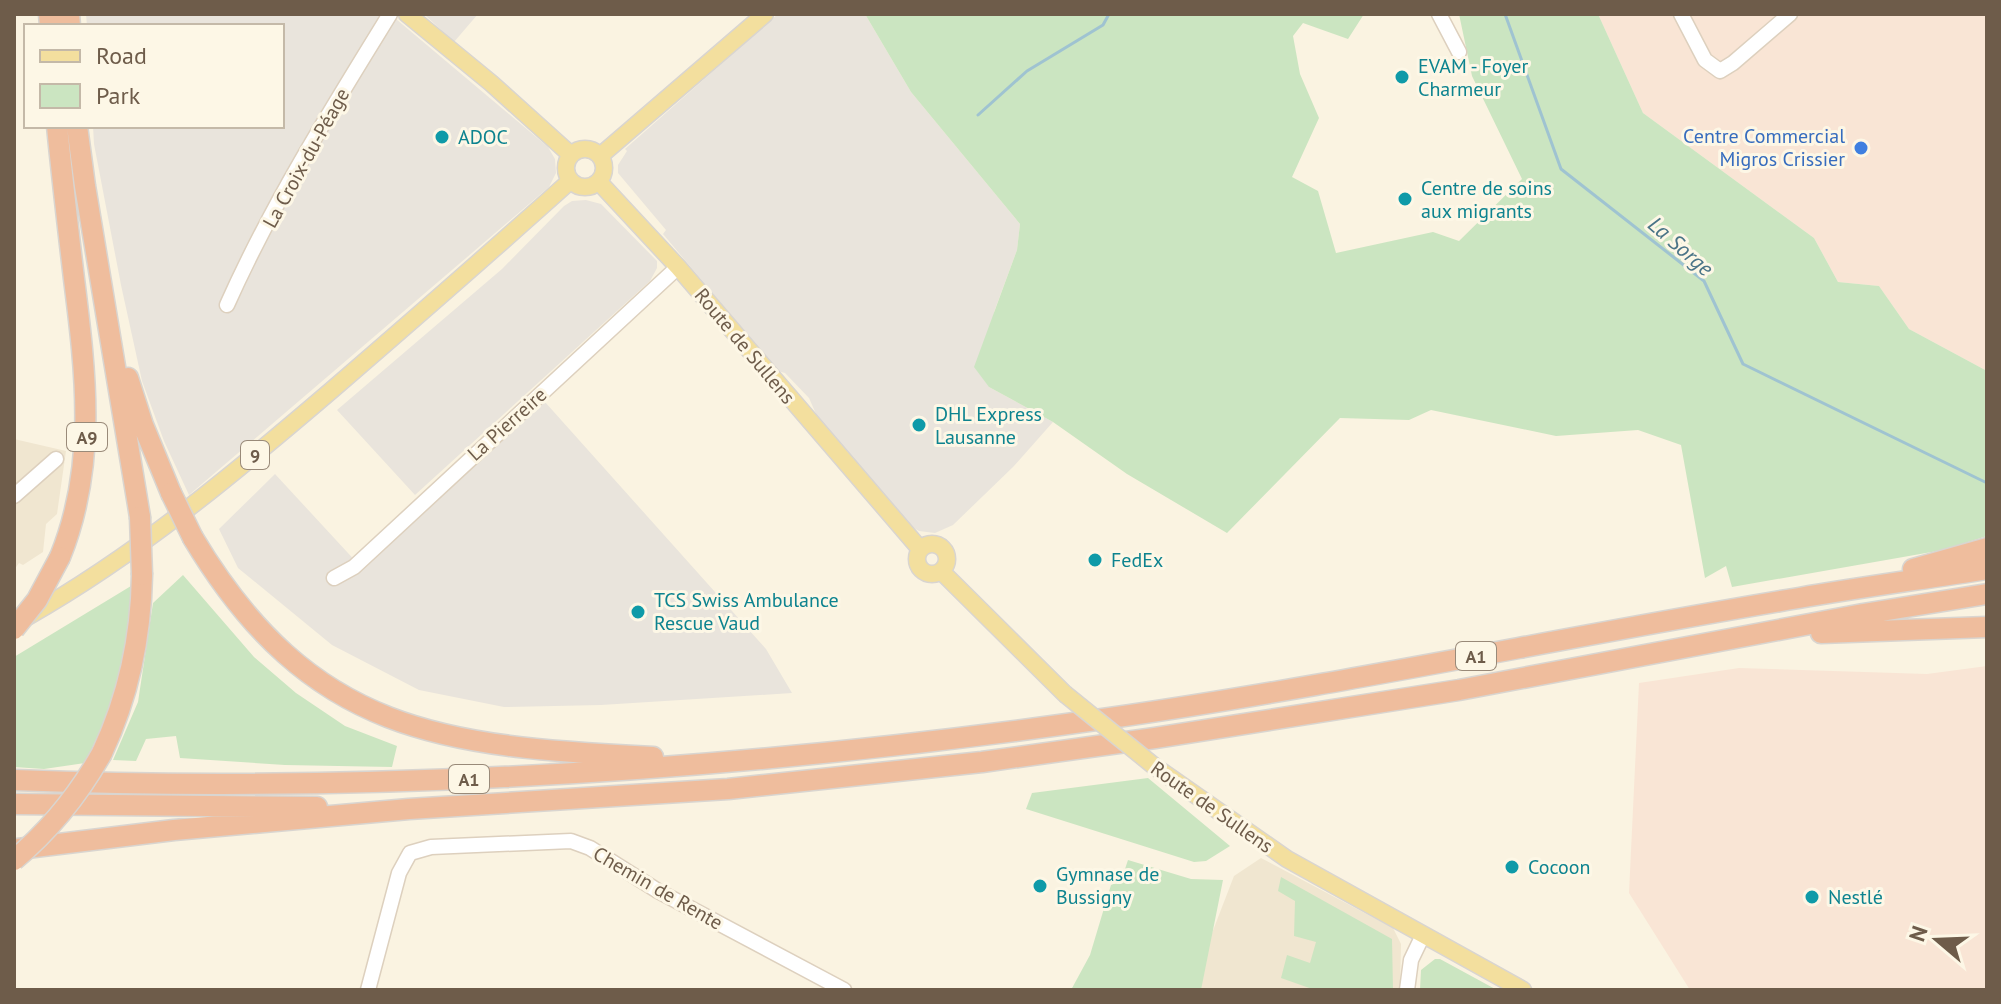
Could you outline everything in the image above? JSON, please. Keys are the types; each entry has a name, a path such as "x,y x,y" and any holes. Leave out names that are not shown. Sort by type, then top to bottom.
{"highway":[{"name":"A9","path":"14,627 37,600 60,557 80,492 87,423 84,358 57,128"},
{"name":"A9","path":"14,860 59,817 102,753 132,670 141,617 140,517 77,128"},
{"path":"101,278 143,425 193,538 224,586 274,644 314,677 381,715 443,735 504,747 725,761"},
{"path":"1801,597 1987,548"},
{"name":"A1","path":"14,780 212,784 379,782 594,773 903,745 1129,715 1340,681 1801,597 1987,569"},
{"name":"A1","path":"14,804 409,809 685,792 967,764 1459,690 1987,594"},
{"path":"1737,638 1884,629 1987,627"},
{"path":"14,850 131,834 409,809"}],"main road":[{"path":"407,14 491,83 571,155"},
{"path":"600,156 765,14"},
{"path":"589,149 600,156 605,169 599,182 584,188 570,181 566,171 571,155 589,149"},
{"name":"9","path":"14,627 118,561 213,490 570,181"},
{"name":"Route de Sullens","path":"599,182 678,267 920,549 934,544 943,549 947,563 941,571 1065,694 1154,766 1287,859 1523,990"}],"street":[{"name":"La Croix-du-Péage","path":"227,305 321,129 390,14"},
{"path":"1439,14 1459,52"},
{"path":"1681,14 1705,60 1720,71 1790,14"},
{"name":"La Pierreire","path":"334,578 354,567 678,267"},
{"path":"14,496 56,459"},
{"name":"Chemin de Rente","path":"368,990 399,873 410,853 431,847 571,841 590,848 658,891 844,990"},
{"path":"1407,990 1411,960 1423,935"}],"shaded area":[{"path":"86,14 390,14 548,147 555,159 556,173 549,187 189,495 164,441 142,381 121,285 93,128 284,128 284,24 87,24"},
{"path":"424,14 478,14 454,42"},
{"path":"778,14 865,14 911,92 1020,224 1017,250 994,312 989,387 1053,422 1013,467 953,525 935,533 919,531 907,524 820,423 809,398 785,373 778,371 663,234 666,230 618,173 618,165 627,151 625,149"},
{"path":"1598,14 1987,14 1987,371 1909,329 1879,286 1838,282 1814,238 1643,113"},
{"path":"586,200 601,204 657,261 650,281 415,495 337,410 502,269 564,206 572,201"},
{"path":"545,402 766,649 792,693 601,705 504,707 419,690 332,645 238,568 219,529 275,474 360,566"},
{"path":"14,439 66,451 57,514 46,524 43,552 23,565 19,563 14,570"},
{"path":"1987,666 1987,990 1690,990 1629,893 1639,683 1739,668 1927,674"},
{"path":"1261,858 1393,928 1401,944 1400,990 1190,990 1234,876"}],"green space":[{"path":"865,14 1364,14 1348,39 1303,23 1293,36 1300,74 1319,118 1292,177 1318,191 1336,253 1433,232 1459,241 1522,179 1472,76 1459,14 1598,14 1643,113 1814,238 1838,282 1879,286 1909,329 1987,371 1987,536 1943,550 1732,587 1726,566 1705,578 1681,445 1638,430 1556,436 1431,410 1409,420 1340,418 1227,533 1127,474 1053,422 989,387 974,367 1017,250 1020,224 911,92"},
{"path":"183,575 254,657 296,693 345,726 397,746 392,767 285,765 180,758 176,736 146,739 136,761 113,760 138,702 153,603"},
{"path":"131,586 128,639 122,670 85,763 44,769 14,767 14,657"},
{"path":"1148,778 1230,846 1206,861 1194,862 1026,809 1032,793"},
{"path":"1128,860 1191,879 1223,880 1201,990 1071,990 1090,955 1111,885 1121,881"},
{"path":"1281,877 1392,939 1393,990 1315,990 1281,978 1287,955 1310,963 1316,942 1294,936 1295,901 1278,891"},
{"path":"1435,959 1497,990 1420,990 1421,970"}],"waterway":[{"path":"978,115 1027,71 1103,25 1109,14"},
{"name":"La Sorge","path":"1505,14 1561,169 1704,281 1743,364 1987,483"}],"place":[{"name":"EVAM - Foyer Charmeur","path":"1402,77"},
{"name":"ADOC","path":"442,137"},
{"name":"Centre Commercial Migros Crissier","path":"1861,148"},
{"name":"Centre de soins aux migrants","path":"1405,199"},
{"name":"DHL Express Lausanne","path":"919,425"},
{"name":"FedEx","path":"1095,560"},
{"name":"TCS Swiss Ambulance Rescue Vaud","path":"638,612"},
{"name":"Cocoon","path":"1512,867"},
{"name":"Gymnase de Bussigny","path":"1040,886"},
{"name":"Nestlé","path":"1812,897"}]}
